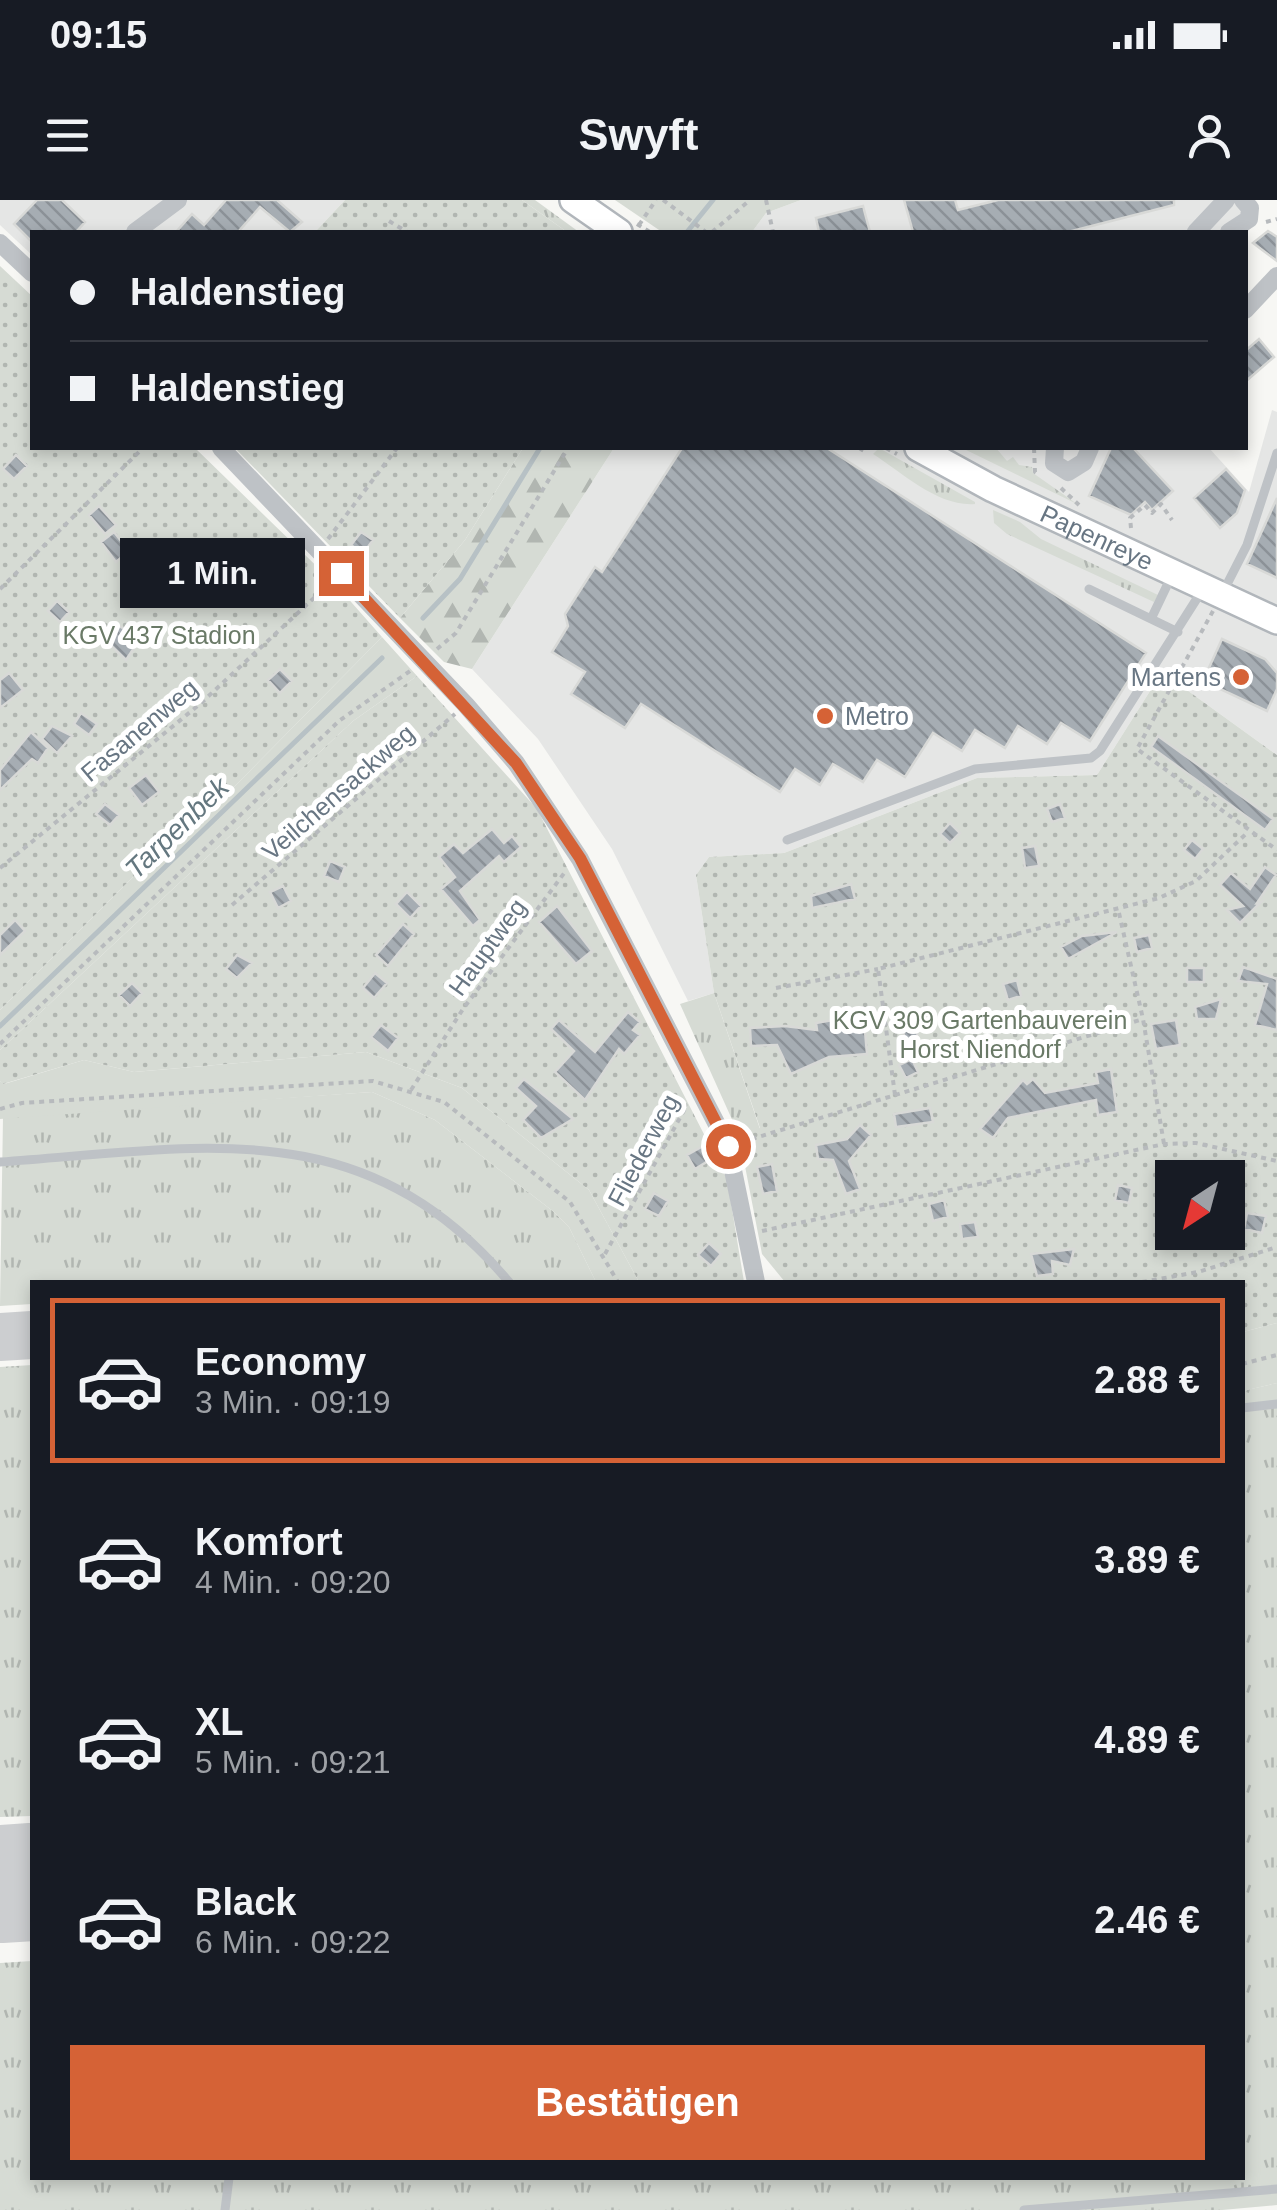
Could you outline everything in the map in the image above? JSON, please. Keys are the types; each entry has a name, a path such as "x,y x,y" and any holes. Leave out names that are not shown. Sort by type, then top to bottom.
{"main road":[{"path":"573,200 629,229"},
{"name":"Papenreye","path":"922,450 993,489 1277,621"}],"street":[{"path":"137,230 159,206 178,200"},
{"path":"1198,230 1226,200"},
{"path":"1232,230 1249,218 1250,208 1243,200"},
{"path":"0,242 30,271"},
{"path":"1248,307 1277,276"},
{"path":"223,450 466,705 516,763 580,858 728,1146 755,1276"},
{"path":"1055,450 1054,463 1068,472 1084,462 1089,450"}],"lane":[{"path":"787,840 975,768 1091,758 1100,751 1178,632 1247,545 1277,453"},
{"path":"1150,618 1174,572"},
{"path":"1089,589 1178,632"},
{"path":"0,1162 234,1145 303,1154 407,1193 442,1214 477,1244 506,1280"},
{"path":"1245,1408 1277,1404"},
{"path":"225,2210 229,2180"},
{"path":"1024,2210 1277,2189"}],"path":[{"path":"629,229 656,200"},
{"path":"663,200 705,230"},
{"path":"711,230 750,200"},
{"path":"766,200 773,230"},
{"path":"389,221 404,230"},
{"path":"0,588 141,450"},
{"path":"319,551 395,450"},
{"path":"0,1044 340,721 456,633 567,450"},
{"path":"1131,533 1130,518 1145,505 1152,512 1162,504 1172,520"},
{"name":"Fasanenweg","path":"0,868 200,704 341,573"},
{"path":"1213,591 1137,749 1277,850"},
{"name":"Veilchensackweg","path":"232,906 466,705"},
{"path":"776,988 878,969 1118,912 1196,881 1248,832"},
{"name":"Hauptweg","path":"410,1090 427,1060 560,877 580,858"},
{"path":"1118,912 1144,1019 1164,1144"},
{"path":"878,969 895,1095"},
{"path":"728,1146 1144,1019"},
{"path":"0,1109 22,1102 373,1081 410,1090 444,1102 473,1122 570,1202 617,1280"},
{"name":"Fliederweg","path":"604,1256 699,1084"},
{"path":"747,1234 1164,1144 1196,1143 1277,1161"},
{"path":"1154,1280 1198,1272 1277,1247"},
{"path":"1245,1363 1277,1355"}],"shaded area":[{"path":"0,200 345,200 317,230 30,230 30,253 0,225"},
{"path":"801,200 1255,200 1258,219 1248,231 753,230 766,213"},
{"name":"Metro","path":"1272,410 1277,412 1277,755 1162,672 1097,775 977,778 784,853 709,857 696,875 714,993 688,1001 612,849 538,739 472,669 613,450 1211,450 1249,492"}],"green space":[{"path":"345,200 522,200 564,230 317,230"},
{"path":"522,200 535,200 576,230 564,230"},
{"path":"615,200 801,200 766,213 753,230 659,230"},
{"name":"KGV 437 Stadion","path":"0,266 30,294 30,450 197,450 337,586 382,637 229,792 132,878 0,1010"},
{"path":"237,450 522,450 465,540 400,618"},
{"path":"522,450 613,450 472,669 444,662 400,618 465,540"},
{"path":"883,450 975,504 934,495 873,454"},
{"path":"966,450 998,450 1007,461 1013,457 1019,465 1032,467 1033,473 1077,504"},
{"path":"993,510 1020,522 1041,539 1158,595 1154,602 1007,534 994,523"},
{"path":"382,637 417,676 353,721 0,1050 0,1010 132,878 229,792"},
{"name":"KGV 309 Gartenbauverein Horst Niendorf","path":"1162,672 1277,755 1277,1323 1245,1331 1245,1280 783,1280 762,1254 739,1135 760,1128 714,993 696,875 709,857 784,853 977,778 1097,775"},
{"path":"417,676 537,809 727,1179 744,1280 638,1280 589,1190 462,1088 366,1052 134,1072 84,1060 3,1084 0,1081 0,1050 353,721"},
{"path":"714,993 760,1129 739,1135 680,1004"},
{"path":"366,1052 462,1088 589,1190 638,1280 595,1280 569,1227 554,1212 435,1120 372,1092 0,1119 0,1081 4,1084 84,1060 134,1072"},
{"path":"372,1092 435,1120 554,1212 569,1227 595,1280 30,1280 30,1304 0,1306 3,1117"},
{"path":"1277,1323 1277,1383 1245,1391 1245,1331"},
{"path":"30,1365 30,1816 0,1817 0,1367"},
{"path":"1277,1383 1277,2205 1222,2210 0,2210 0,1963 30,1961 30,2180 1245,2180 1245,1390"}],"building":[{"path":"37,200 62,200 85,222 78,230 30,230 30,240 14,224"},
{"path":"226,200 277,200 302,222 288,230 260,207 240,230 178,230 192,214 204,225"},
{"path":"904,200 955,200 958,210 998,200 1174,200 1174,205 1076,230 912,230"},
{"path":"863,206 869,230 819,230 816,218"},
{"path":"1268,231 1277,237 1277,261 1253,243"},
{"path":"1259,339 1274,357 1248,379 1248,348"},
{"path":"681,450 830,450 1146,653 1090,741 1061,723 1047,744 1018,726 1005,748 975,730 962,751 933,733 905,777 877,760 863,782 833,764 820,785 795,769 780,792 641,704 625,728 571,694 585,672 552,652 568,626 565,614 595,567 602,572"},
{"path":"1110,450 1135,450 1173,491 1152,510 1145,502 1131,515 1089,496"},
{"path":"16,455 27,466 14,479 3,469"},
{"path":"1226,469 1245,490 1237,513 1220,528 1194,498"},
{"path":"1277,498 1277,578 1247,564"},
{"path":"99,506 116,525 105,534 89,515"},
{"path":"114,532 129,551 116,562 101,542"},
{"path":"361,532 373,540 363,554 351,545"},
{"path":"57,601 69,612 60,622 48,611"},
{"path":"113,622 140,639 126,660 101,636"},
{"name":"Martens","path":"1222,639 1265,659 1277,673 1277,689 1267,711 1203,681"},
{"path":"280,669 292,681 280,693 268,680"},
{"path":"9,673 23,690 0,708 0,680"},
{"path":"81,713 97,724 89,735 74,724"},
{"path":"52,726 72,736 57,753 42,739"},
{"path":"31,732 48,748 38,763 32,759 0,790 0,770"},
{"path":"1158,736 1273,819 1265,830 1151,747"},
{"path":"146,775 159,792 142,805 129,788"},
{"path":"105,804 119,815 110,825 96,814"},
{"path":"1060,804 1065,818 1052,822 1047,809"},
{"path":"950,823 960,833 950,843 940,834"},
{"path":"492,829 504,843 512,836 521,847 504,862 499,856 460,891 480,920 473,926 441,889 455,877 439,857 454,844 463,853"},
{"path":"1192,840 1203,849 1195,859 1184,850"},
{"path":"1035,846 1039,866 1025,868 1022,848"},
{"path":"330,861 345,867 339,882 324,876"},
{"path":"1265,867 1276,875 1257,903 1261,902 1240,923 1227,910 1243,906 1220,885 1231,873 1250,889"},
{"path":"851,884 855,899 812,908 811,896"},
{"path":"283,886 291,901 278,908 270,892"},
{"path":"407,892 421,906 410,918 396,904"},
{"path":"557,906 592,951 576,964 539,922"},
{"path":"15,920 25,931 0,955 0,935"},
{"path":"403,924 414,934 388,966 376,955"},
{"path":"1117,932 1068,959 1061,947 1082,936"},
{"path":"1149,935 1152,948 1137,952 1134,938"},
{"path":"237,955 252,963 237,978 226,969"},
{"path":"1243,967 1277,979 1277,1030 1255,1025 1267,984 1238,981"},
{"path":"1187,968 1204,968 1204,982 1187,982"},
{"path":"375,973 387,983 374,998 363,988"},
{"path":"1017,980 1021,996 1008,1000 1003,984"},
{"path":"132,983 142,993 130,1006 119,995"},
{"path":"1221,999 1216,1019 1197,1019 1195,1007"},
{"path":"863,1008 867,1054 829,1057 791,1074 777,1045 751,1046 750,1028 785,1026 817,1030 816,1023 850,1017 850,1010"},
{"path":"628,1012 640,1022 633,1030 640,1035 624,1054 619,1049 585,1100 555,1072 574,1051 551,1029 559,1020 595,1052"},
{"path":"1176,1020 1180,1045 1156,1049 1151,1024"},
{"path":"916,1023 918,1038 904,1039 903,1024"},
{"path":"381,1025 398,1038 388,1051 371,1037"},
{"path":"912,1059 918,1072 906,1078 899,1065"},
{"path":"1111,1069 1117,1112 1098,1115 1096,1100 1008,1118 993,1138 980,1129 1023,1080 1027,1084 1033,1079 1045,1093 1098,1083 1096,1072"},
{"path":"524,1079 573,1119 541,1138 523,1120 536,1106 516,1088"},
{"path":"930,1108 933,1122 896,1127 894,1114"},
{"path":"860,1125 871,1135 849,1161 860,1189 846,1194 833,1160 818,1159 816,1145 847,1139"},
{"path":"705,1145 713,1158 695,1169 687,1155"},
{"path":"772,1164 777,1191 763,1194 757,1167"},
{"path":"1118,1185 1132,1188 1129,1203 1115,1200"},
{"path":"654,1193 668,1201 659,1216 645,1209"},
{"path":"944,1200 948,1217 933,1221 929,1204"},
{"path":"1247,1213 1266,1216 1262,1233 1245,1229"},
{"path":"975,1222 978,1237 962,1239 960,1224"},
{"path":"709,1243 721,1254 711,1266 698,1255"},
{"path":"1074,1249 1070,1265 1052,1261 1053,1274 1037,1276 1031,1254"}],"waterway":[{"name":"Tarpenbek","path":"689,230 713,200"},
{"name":"Tarpenbek","path":"423,618 460,579 539,450"},
{"name":"Tarpenbek","path":"0,1026 382,658"}],"taxiway":[{"path":"0,1337 30,1335"},
{"path":"0,1884 30,1880"}],"runway":[{"path":"0,1884 30,1882"}],"place":[{"name":"Martens","path":"1241,677"},
{"name":"Metro","path":"825,716"}],"route":[{"path":"341,573 516,763 580,858 728,1146"}]}
